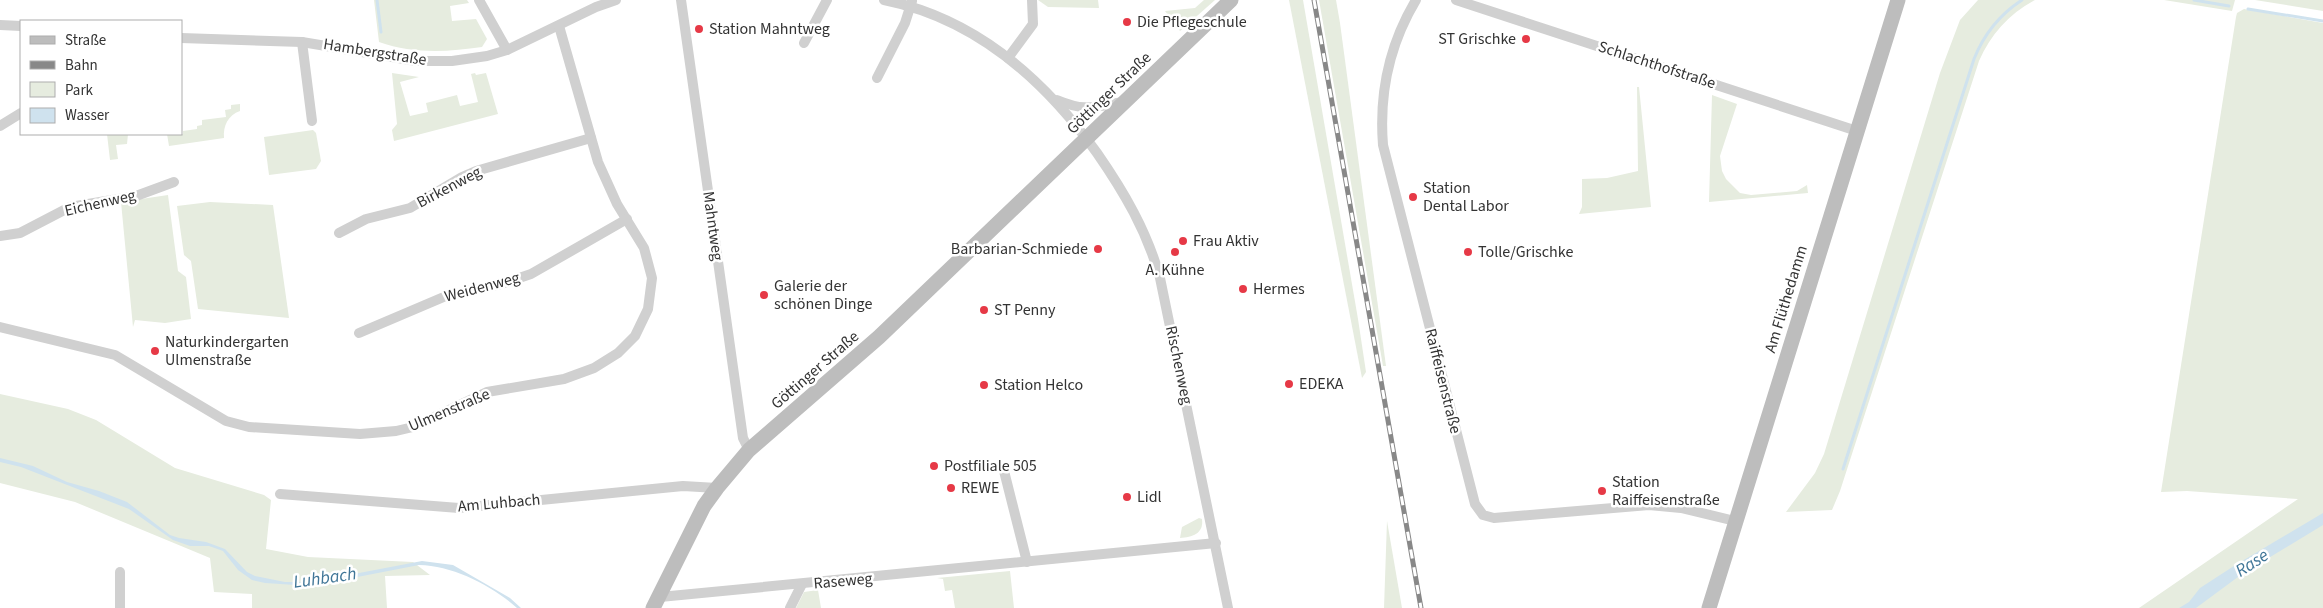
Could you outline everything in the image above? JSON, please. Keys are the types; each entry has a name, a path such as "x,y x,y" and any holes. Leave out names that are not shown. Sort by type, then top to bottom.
{"street":[{"path":"478,0 507,50"},
{"name":"Hambergstraße","path":"182,38 302,42 400,59 433,62 470,59 507,50 596,7 616,0"},
{"name":"Mahntweg","path":"681,0 743,438 749,450"},
{"path":"804,43 827,0"},
{"path":"884,0 912,3 976,35 1008,58 1054,99 1086,139"},
{"path":"1008,58 1033,24 1032,0"},
{"name":"Göttinger Straße","path":"656,603 696,521 717,488 749,450 879,337 1231,0"},
{"name":"Raiffeisenstraße","path":"1416,0 1396,41 1388,65 1382,112 1383,145 1475,504 1484,515 1494,518 1649,505 1680,508 1736,521"},
{"name":"Schlachthofstraße","path":"1456,0 1857,131"},
{"name":"Am Flüthedamm","path":"1709,608 1898,0"},
{"path":"877,78 912,3"},
{"path":"0,26 20,26"},
{"name":"Ulmenstraße","path":"0,327 116,355 202,409 237,424 360,434 396,432 428,420 487,392 551,382 579,374 607,360 627,346 641,325 648,309 652,278 644,248 606,180 591,138 559,26"},
{"name":"Hambergstraße","path":"302,42 312,121"},
{"path":"1054,99 1076,108 1090,109 1125,102"},
{"path":"0,126 20,114"},
{"name":"Birkenweg","path":"339,233 366,219 410,208 462,177 476,171 591,138"},
{"name":"Rischenweg","path":"1086,139 1126,198 1155,261 1216,543 1228,608"},
{"name":"Eichenweg","path":"0,236 20,233 70,207 136,196 174,182"},
{"name":"Weidenweg","path":"359,333 446,296 501,284 531,274 627,219"},
{"path":"1003,466 1027,562"},
{"name":"Am Luhbach","path":"280,494 459,508 683,486 717,488"},
{"name":"Raseweg","path":"656,603 802,584 1216,543"},
{"path":"120,572 120,608"},
{"path":"790,608 802,584"}],"green space":[{"path":"374,0 467,0 469,3 450,6 452,21 476,19 487,39 482,47 443,51 405,49 379,42"},
{"path":"1038,0 1098,0 1099,8 1048,7"},
{"path":"1204,0 1215,0 1180,31 1165,11 1195,8"},
{"path":"1289,0 1303,0 1358,319 1366,372 1362,378"},
{"path":"1319,0 1336,0 1386,366 1383,366"},
{"path":"1978,0 2035,0 2009,18 1989,42 1979,61 1840,491 1832,510 1786,512 1815,473 1824,454 1940,73 1960,20"},
{"path":"2164,0 2235,0 2232,11"},
{"path":"2255,0 2323,0 2323,11"},
{"path":"2244,9 2323,23 2323,608 2139,608 2298,499 2187,491 2161,492 2236,17 2237,13"},
{"path":"392,73 419,77 400,82 410,116 428,112 426,103 457,95 460,106 478,102 471,74 486,73 498,114 394,141 392,130 397,124"},
{"path":"1637,87 1639,87 1651,207 1579,214 1582,207 1582,179 1607,178 1638,171"},
{"path":"1712,95 1737,104 1720,156 1722,171 1726,179 1740,193 1751,195 1797,191 1807,185 1808,193 1709,202"},
{"path":"240,104 240,111 229,118 224,129 224,138 169,146 167,135 182,135 183,131 197,129 197,126 202,125 202,120 226,117 225,110 231,109 231,105"},
{"path":"313,130 316,133 321,161 316,169 269,175 264,137"},
{"path":"107,135 128,135 127,144 116,145 118,159 110,160"},
{"path":"168,195 178,271 186,277 191,319 165,323 135,320 133,327 121,202"},
{"path":"210,202 273,205 289,318 198,309 191,261 184,255 177,206"},
{"path":"0,394 68,409 96,420 175,468 264,495 271,500 266,549 308,557 413,562 430,575 385,576 387,608 252,608 252,594 214,592 210,558 75,502 0,483"},
{"path":"1199,518 1202,519 1202,524 1199,531 1193,536 1180,538 1182,527"},
{"path":"1387,521 1402,608 1384,608"},
{"path":"1010,571 1014,608 955,608 952,590 945,591 943,579 937,578"},
{"path":"818,590 821,608 796,608 804,592"}],"water":[{"path":"0,458 33,466 67,482 99,491 127,502 170,535 206,542 225,549 247,572 255,576 285,582 312,582 422,561 453,565 510,598 521,608 517,608 496,592 471,578 432,566 419,565 311,586 265,583 252,580 238,570 223,551 209,546 190,546 173,540 129,509 21,467 0,462"},
{"name":"Rase","path":"2323,513 2323,525 2242,574 2196,608 2179,608 2189,602 2200,588"}],"waterway":[{"path":"377,0 381,32"},
{"path":"1843,469 1974,59 1982,41 1993,26 2006,12 2022,0"},
{"path":"2194,0 2229,6"},
{"path":"2248,9 2323,21"}],"railway":[{"path":"1314,0 1421,608"}],"place":[{"name":"Die Pflegeschule","path":"1127,22"},
{"name":"Station Mahntweg","path":"699,29"},
{"name":"ST Grischke","path":"1526,39"},
{"name":"Station Dental Labor","path":"1413,197"},
{"name":"Frau Aktiv","path":"1183,241"},
{"name":"Barbarian-Schmiede","path":"1098,249"},
{"name":"A. Kühne","path":"1175,252"},
{"name":"Tolle/Grischke","path":"1468,252"},
{"name":"Hermes","path":"1243,289"},
{"name":"Galerie der schönen Dinge","path":"764,295"},
{"name":"ST Penny","path":"984,310"},
{"name":"Naturkindergarten Ulmenstraße","path":"155,351"},
{"name":"EDEKA","path":"1289,384"},
{"name":"Station Helco","path":"984,385"},
{"name":"Postfiliale 505","path":"934,466"},
{"name":"REWE","path":"951,488"},
{"name":"Station Raiffeisenstraße","path":"1602,491"},
{"name":"Lidl","path":"1127,497"}],"water label":[{"name":"Luhbach","path":"325,578"}]}
